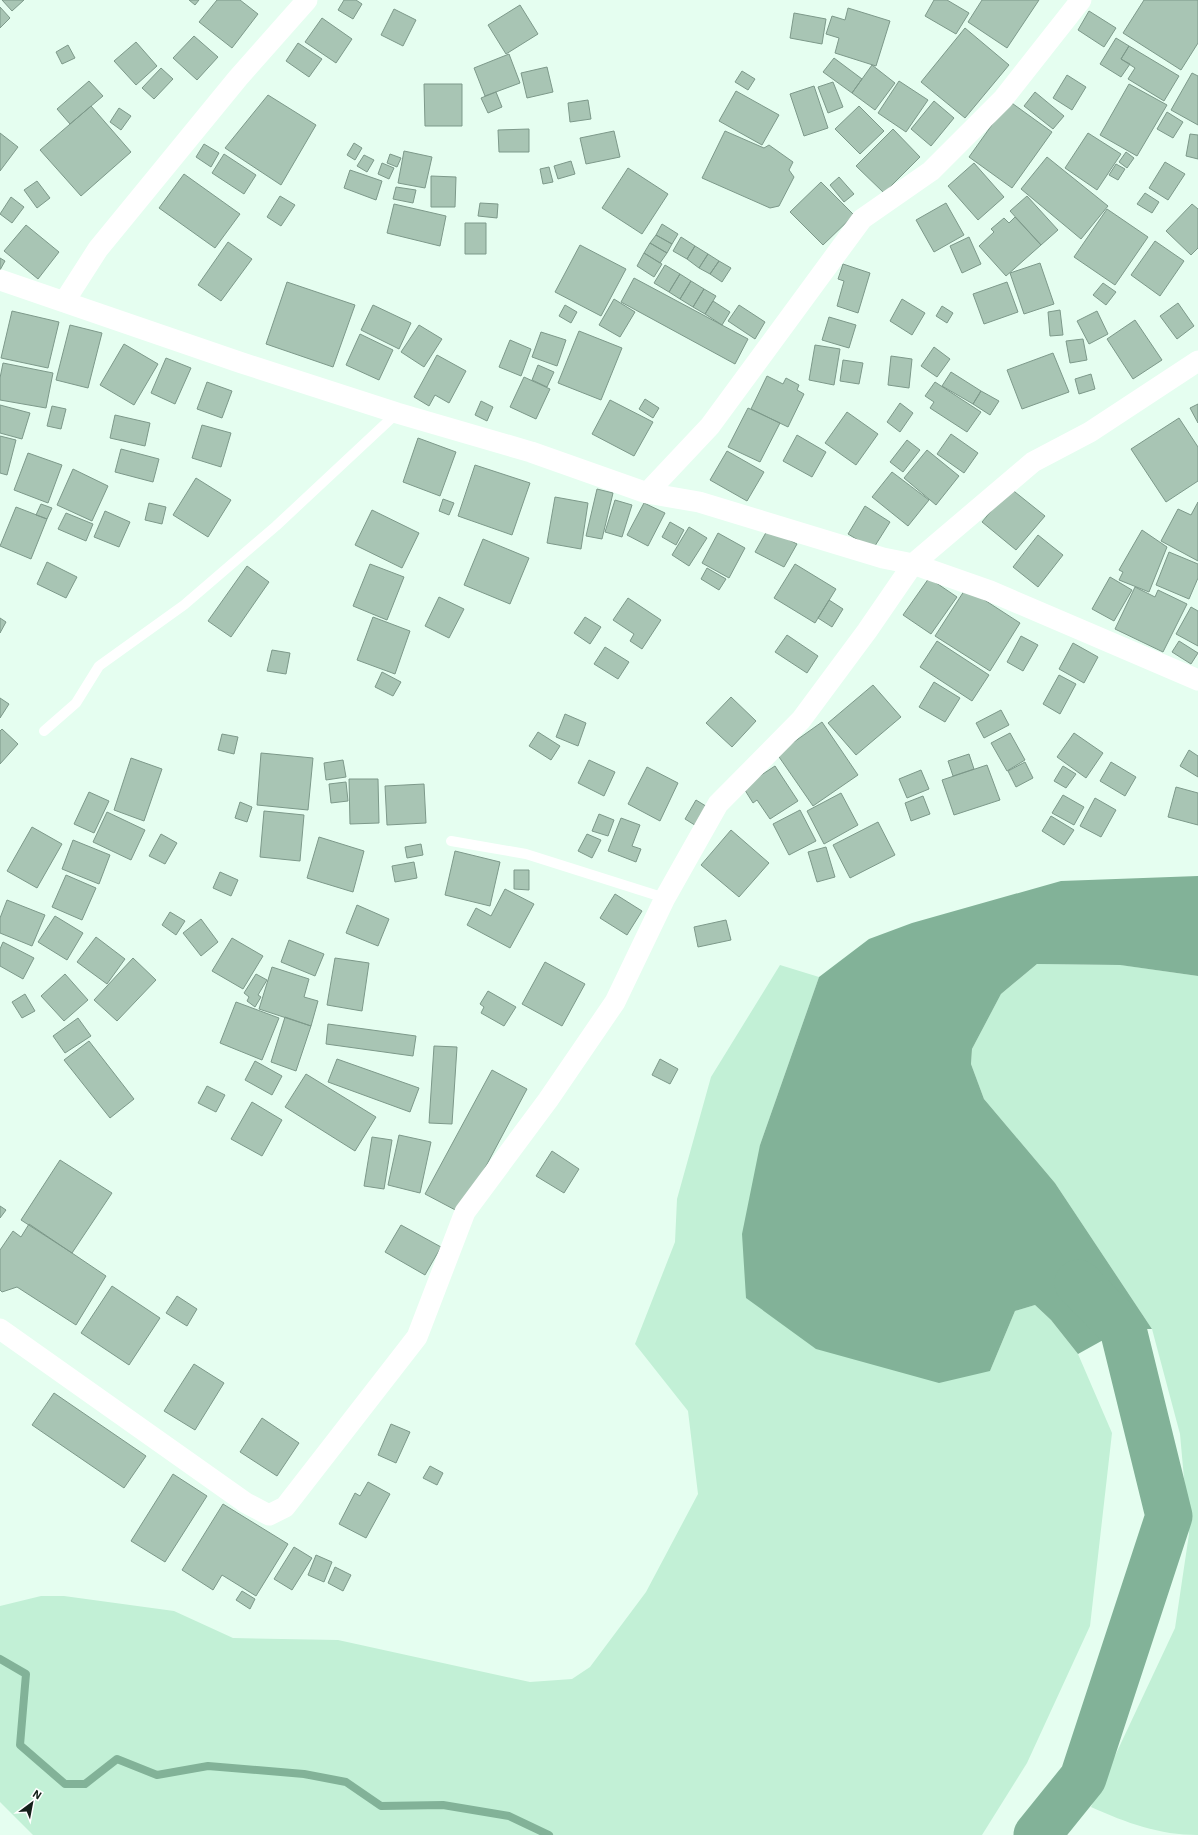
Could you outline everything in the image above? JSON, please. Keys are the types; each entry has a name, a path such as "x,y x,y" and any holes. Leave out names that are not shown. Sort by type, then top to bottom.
{"street":[{"path":"64,302 98,249 238,78 306,0"},
{"path":"647,493 710,426 862,219 936,166 1003,99 1081,0"},
{"path":"0,280 242,363 397,413 531,452 647,493 698,502 883,558 913,564 990,591 1198,680"},
{"path":"0,1329 246,1503 269,1515 285,1508 417,1337 465,1212 548,1100 615,1002 665,898 718,804 801,720 867,631 913,564 1033,462 1090,432 1198,360"}],"lane":[{"path":"44,731 76,703 99,666 184,605 276,526 397,413"},
{"path":"451,840 526,854 665,898"}],"shaded area":[{"path":"1198,876 1198,976 1120,965 1037,964 1001,994 972,1049 971,1064 984,1099 1055,1183 1152,1329 1123,1329 1078,1354 1051,1320 1035,1305 1015,1311 990,1371 939,1383 816,1349 746,1298 742,1234 760,1145 819,977 869,939 912,923 1061,881"},
{"path":"1037,964 1121,965 1198,976 1198,1835 1170,1833 1143,1827 1091,1807 1175,1628 1189,1534 1180,1434 1152,1329 1055,1183 984,1099 971,1064 972,1049 1001,994"},
{"path":"780,965 819,977 760,1145 990,1371 1015,1311 1035,1305 1051,1320 1078,1354 1112,1433 1090,1626 1027,1763 982,1835 33,1835 0,1802 0,1606 41,1596 64,1596 174,1611 233,1638 338,1640 530,1682 572,1679 590,1667 646,1592 698,1494 688,1411 635,1344 675,1242 677,1199 711,1077"}],"building":[{"path":"2,0 24,0 12,11"},
{"path":"189,0 199,0 195,5"},
{"path":"217,0 240,0 258,14 232,48 199,22"},
{"path":"344,0 356,0 362,4 353,19 338,10"},
{"path":"934,0 947,0 969,13 956,34 925,16"},
{"path":"982,0 1039,0 1007,48 968,22"},
{"path":"1144,0 1198,0 1198,43 1181,70 1123,33"},
{"path":"520,5 538,34 506,54 488,25"},
{"path":"0,7 10,18 0,28"},
{"path":"848,8 890,21 876,66 835,53 839,38 826,34 832,16 845,20"},
{"path":"394,9 416,20 403,46 381,35"},
{"path":"1089,11 1116,28 1104,47 1078,30"},
{"path":"794,13 826,19 822,44 790,38"},
{"path":"322,18 352,39 336,63 305,42"},
{"path":"965,28 1009,65 965,118 921,82"},
{"path":"194,36 218,57 197,80 173,58"},
{"path":"1116,38 1129,46 1121,59 1130,64 1121,77 1100,64"},
{"path":"136,42 157,66 136,85 114,61"},
{"path":"298,43 322,59 309,77 286,61"},
{"path":"68,45 75,58 62,64 56,52"},
{"path":"1129,46 1179,76 1164,101 1128,79 1135,68 1121,59"},
{"path":"509,54 520,83 485,96 474,68"},
{"path":"834,58 862,79 852,93 823,72"},
{"path":"872,65 895,83 875,110 852,93"},
{"path":"547,67 553,92 527,98 521,73"},
{"path":"161,68 173,79 154,99 142,88"},
{"path":"742,71 755,79 748,90 735,82"},
{"path":"1192,73 1198,76 1198,125 1171,110"},
{"path":"1067,75 1086,87 1072,110 1053,98"},
{"path":"89,81 103,96 70,124 57,109"},
{"path":"899,81 928,100 906,132 878,113"},
{"path":"833,82 843,107 828,113 818,87"},
{"path":"424,84 462,84 462,126 425,126"},
{"path":"1129,84 1167,105 1137,156 1100,135"},
{"path":"814,86 828,128 804,136 790,94"},
{"path":"736,91 779,115 762,145 719,121"},
{"path":"496,92 502,107 488,113 481,98"},
{"path":"1035,92 1064,116 1053,129 1024,106"},
{"path":"268,95 316,125 281,185 225,148"},
{"path":"588,100 591,119 570,122 568,103"},
{"path":"934,101 954,118 931,146 911,129"},
{"path":"1009,101 1052,132 1012,188 969,157"},
{"path":"91,106 131,152 81,196 40,150"},
{"path":"859,106 884,131 860,154 835,129"},
{"path":"119,108 131,116 121,130 110,122"},
{"path":"1167,112 1183,122 1173,138 1157,129"},
{"path":"529,129 529,152 499,152 498,130"},
{"path":"893,129 920,157 884,193 856,166"},
{"path":"614,131 620,157 586,164 580,138"},
{"path":"725,131 764,148 769,145 793,162 789,170 794,177 779,206 770,208 702,178"},
{"path":"0,133 18,147 0,171"},
{"path":"1088,133 1121,154 1097,190 1065,168"},
{"path":"1190,134 1198,135 1198,159 1186,156"},
{"path":"354,143 362,148 355,160 347,155"},
{"path":"204,144 219,153 211,167 196,157"},
{"path":"404,151 432,157 425,188 398,183"},
{"path":"1126,152 1134,158 1127,168 1119,162"},
{"path":"224,154 256,175 244,194 212,173"},
{"path":"390,154 401,158 397,167 387,163"},
{"path":"364,155 374,160 367,172 357,166"},
{"path":"1047,157 1108,206 1081,239 1021,189"},
{"path":"571,161 575,174 558,179 554,166"},
{"path":"1165,162 1185,174 1168,200 1149,188"},
{"path":"382,163 394,168 389,179 378,174"},
{"path":"974,163 1004,197 978,220 948,186"},
{"path":"1116,164 1125,169 1118,180 1109,175"},
{"path":"549,167 553,182 543,184 540,169"},
{"path":"628,168 668,194 642,234 602,208"},
{"path":"350,170 382,181 376,200 344,188"},
{"path":"184,174 240,214 215,248 159,208"},
{"path":"431,176 456,177 455,207 431,207"},
{"path":"839,177 854,194 844,202 830,185"},
{"path":"37,181 50,198 37,208 24,190"},
{"path":"821,182 854,215 823,245 790,212"},
{"path":"396,187 416,190 413,203 393,199"},
{"path":"1145,193 1159,202 1152,213 1137,204"},
{"path":"280,196 295,205 281,226 267,217"},
{"path":"1027,196 1058,230 1041,245 1010,211"},
{"path":"11,197 24,207 12,223 0,214"},
{"path":"480,203 498,204 497,218 478,216"},
{"path":"946,203 964,235 934,252 916,220"},
{"path":"394,204 446,216 440,246 387,233"},
{"path":"1192,204 1198,209 1198,248 1191,255 1166,231"},
{"path":"1107,209 1148,237 1115,285 1074,257"},
{"path":"1015,217 1041,245 1006,276 979,246 994,232 991,229 1004,218 1009,223"},
{"path":"465,223 486,223 486,254 465,254"},
{"path":"662,224 678,234 672,244 656,235"},
{"path":"26,225 59,252 38,279 4,251"},
{"path":"656,235 672,244 667,253 650,243"},
{"path":"681,237 695,246 687,259 673,251"},
{"path":"969,237 981,264 962,273 950,246"},
{"path":"1155,241 1184,261 1160,296 1131,275"},
{"path":"228,242 252,259 221,301 198,285"},
{"path":"650,243 667,253 660,263 644,253"},
{"path":"580,245 626,269 601,316 555,292"},
{"path":"695,246 708,254 699,268 687,259"},
{"path":"644,253 662,264 654,277 637,266"},
{"path":"708,254 719,261 710,274 699,268"},
{"path":"0,258 5,261 0,270"},
{"path":"719,261 731,268 722,282 710,274"},
{"path":"1040,263 1054,304 1024,314 1010,273"},
{"path":"843,264 870,273 858,313 837,306 844,281 838,279"},
{"path":"665,265 680,274 669,292 654,283"},
{"path":"680,274 691,281 680,299 669,292"},
{"path":"634,278 748,339 735,364 621,302"},
{"path":"691,281 704,289 693,307 680,299"},
{"path":"287,282 355,305 333,367 266,344"},
{"path":"1007,282 1018,312 984,324 973,294"},
{"path":"1103,283 1116,292 1106,305 1093,295"},
{"path":"704,289 716,296 705,314 693,307"},
{"path":"614,299 635,312 620,337 599,325"},
{"path":"902,299 925,313 912,335 890,321"},
{"path":"713,301 730,312 722,325 705,314"},
{"path":"1178,303 1194,326 1177,339 1160,316"},
{"path":"373,305 411,323 399,349 361,330"},
{"path":"565,305 577,312 571,323 559,316"},
{"path":"739,305 765,322 755,339 728,321"},
{"path":"942,306 953,313 947,323 936,316"},
{"path":"1060,310 1063,335 1050,336 1048,312"},
{"path":"12,311 59,322 48,368 1,358"},
{"path":"1097,311 1108,334 1089,344 1077,321"},
{"path":"829,317 856,325 849,348 822,340"},
{"path":"1135,320 1162,360 1133,379 1107,339"},
{"path":"70,325 102,333 88,388 56,380"},
{"path":"419,325 442,339 424,367 401,352"},
{"path":"579,331 622,348 601,400 558,383"},
{"path":"541,332 566,340 557,366 532,357"},
{"path":"360,334 393,350 379,380 346,365"},
{"path":"1083,339 1087,360 1070,363 1066,341"},
{"path":"510,340 531,349 521,376 499,367"},
{"path":"124,344 158,364 134,405 100,385"},
{"path":"815,345 840,349 834,385 809,380"},
{"path":"934,347 950,359 937,377 921,366"},
{"path":"1053,353 1069,392 1022,409 1007,370"},
{"path":"437,355 466,371 449,403 435,395 429,406 414,397"},
{"path":"891,356 912,359 909,388 888,385"},
{"path":"166,358 191,368 175,404 151,393"},
{"path":"843,360 863,363 859,384 840,381"},
{"path":"3,363 53,373 46,408 0,400 0,378"},
{"path":"538,365 554,372 547,387 532,380"},
{"path":"951,372 981,391 973,404 942,386"},
{"path":"1091,374 1095,389 1079,394 1075,379"},
{"path":"767,376 783,384 786,378 799,385 797,390 804,394 788,427 751,409"},
{"path":"524,377 550,389 536,419 510,407"},
{"path":"207,382 232,391 222,418 197,409"},
{"path":"935,382 981,412 967,432 930,408 934,402 925,396"},
{"path":"981,391 999,401 990,415 973,404"},
{"path":"645,399 659,408 653,418 639,409"},
{"path":"610,400 653,422 634,456 592,434"},
{"path":"481,401 493,407 487,421 475,415"},
{"path":"900,403 913,413 900,432 887,422"},
{"path":"1198,404 1198,423 1190,408"},
{"path":"0,405 30,413 22,439 0,433"},
{"path":"52,406 66,409 61,429 47,426"},
{"path":"748,408 780,423 760,462 728,447"},
{"path":"847,412 878,434 856,465 825,443"},
{"path":"115,415 150,423 145,446 110,438"},
{"path":"1179,418 1198,447 1198,481 1166,502 1131,449"},
{"path":"202,425 231,433 221,467 192,458"},
{"path":"951,434 978,453 964,473 937,454"},
{"path":"797,435 826,452 812,477 783,461"},
{"path":"0,436 16,440 7,475 0,473"},
{"path":"418,438 456,452 440,496 403,482"},
{"path":"907,440 920,450 903,472 890,462"},
{"path":"121,449 159,459 153,482 115,472"},
{"path":"927,450 959,476 936,505 904,478"},
{"path":"727,451 764,472 747,501 710,480"},
{"path":"28,453 62,465 48,503 14,490"},
{"path":"475,465 530,483 512,535 458,516"},
{"path":"73,469 108,486 92,521 57,505"},
{"path":"892,472 929,500 908,526 872,497"},
{"path":"196,478 231,500 208,537 173,515"},
{"path":"1010,488 1045,516 1016,550 982,522"},
{"path":"597,489 613,493 602,539 586,536"},
{"path":"555,497 588,503 581,549 547,543"},
{"path":"443,499 454,503 449,515 439,511"},
{"path":"615,500 632,505 622,537 605,532"},
{"path":"1198,502 1198,561 1161,541 1178,509 1191,515"},
{"path":"149,503 166,507 162,524 145,520"},
{"path":"644,503 665,513 648,546 627,535"},
{"path":"41,504 52,508 47,519 36,515"},
{"path":"865,506 890,522 873,549 848,534"},
{"path":"16,507 47,519 31,559 0,546"},
{"path":"372,510 419,533 402,568 355,545"},
{"path":"105,511 130,522 119,547 94,537"},
{"path":"66,513 93,524 86,541 58,529"},
{"path":"670,522 684,530 676,545 662,537"},
{"path":"689,527 707,538 689,566 672,555"},
{"path":"768,529 797,544 784,567 755,552"},
{"path":"1142,530 1167,547 1149,592 1119,580 1123,572 1119,570"},
{"path":"718,533 745,548 729,578 702,563"},
{"path":"1038,535 1063,555 1038,587 1013,567"},
{"path":"483,539 529,558 510,604 464,585"},
{"path":"1169,552 1198,564 1198,578 1189,599 1156,585"},
{"path":"47,562 77,577 66,598 37,584"},
{"path":"370,564 404,577 387,620 353,606"},
{"path":"795,564 836,589 815,623 774,598"},
{"path":"247,566 269,582 231,637 208,621"},
{"path":"707,568 726,579 719,590 701,579"},
{"path":"1110,577 1132,590 1114,621 1092,609"},
{"path":"929,578 957,597 931,634 903,615"},
{"path":"1135,587 1155,597 1158,590 1187,604 1163,652 1115,629"},
{"path":"966,588 1020,623 990,671 935,636"},
{"path":"439,597 464,609 449,638 425,626"},
{"path":"628,598 661,620 642,649 630,641 634,634 613,620"},
{"path":"829,600 843,609 832,627 818,618"},
{"path":"1191,607 1198,611 1198,646 1176,634"},
{"path":"373,617 410,631 395,674 357,660"},
{"path":"585,617 601,627 590,644 574,633"},
{"path":"0,618 6,622 0,633"},
{"path":"787,635 818,656 807,673 775,652"},
{"path":"1021,636 1038,645 1023,671 1007,662"},
{"path":"937,641 989,675 972,701 920,667"},
{"path":"1179,641 1198,653 1191,664 1172,652"},
{"path":"1073,643 1098,657 1084,683 1059,669"},
{"path":"605,647 629,662 618,679 594,664"},
{"path":"272,650 290,653 286,674 267,671"},
{"path":"382,672 401,682 393,696 375,687"},
{"path":"1059,675 1076,684 1060,714 1043,704"},
{"path":"934,682 960,698 945,722 919,707"},
{"path":"873,685 901,717 856,755 828,723"},
{"path":"731,697 756,721 732,747 706,723"},
{"path":"0,698 9,704 0,718"},
{"path":"1001,710 1009,725 984,738 976,723"},
{"path":"565,714 586,723 578,746 556,737"},
{"path":"822,722 858,775 813,806 777,754"},
{"path":"2,729 18,744 0,764 0,731"},
{"path":"538,732 560,746 551,760 529,746"},
{"path":"1010,733 1025,760 1007,771 991,743"},
{"path":"1074,733 1103,753 1086,778 1057,757"},
{"path":"222,734 238,737 234,754 218,750"},
{"path":"1189,750 1198,756 1198,777 1180,766"},
{"path":"261,753 313,758 308,810 257,805"},
{"path":"969,754 974,769 953,776 948,761"},
{"path":"131,758 162,769 144,821 114,810"},
{"path":"343,760 346,777 326,780 324,763"},
{"path":"589,760 615,772 604,796 578,783"},
{"path":"1025,762 1033,778 1016,787 1008,771"},
{"path":"1111,762 1136,777 1125,796 1100,781"},
{"path":"987,765 1000,800 954,815 942,780"},
{"path":"775,766 798,801 770,819 757,800 753,803 743,787"},
{"path":"1063,766 1076,774 1066,788 1054,781"},
{"path":"647,767 678,783 660,821 628,804"},
{"path":"921,770 929,789 907,798 899,779"},
{"path":"349,779 378,779 379,823 350,824"},
{"path":"346,782 348,801 331,803 329,784"},
{"path":"424,784 426,823 387,825 385,786"},
{"path":"1176,787 1198,793 1198,825 1168,817"},
{"path":"89,792 109,801 94,833 74,824"},
{"path":"841,793 858,825 824,844 807,811"},
{"path":"1063,795 1084,807 1074,825 1052,813"},
{"path":"923,796 930,814 911,821 905,803"},
{"path":"1095,798 1116,810 1101,837 1080,826"},
{"path":"696,800 709,808 698,827 685,819"},
{"path":"240,802 252,807 247,822 235,818"},
{"path":"800,810 816,841 789,855 773,824"},
{"path":"264,811 304,815 300,861 260,857"},
{"path":"107,812 145,830 131,860 93,842"},
{"path":"599,814 614,820 608,836 592,831"},
{"path":"1051,816 1074,830 1064,845 1042,831"},
{"path":"621,818 640,825 632,846 641,849 636,862 608,851"},
{"path":"878,822 895,855 850,878 833,845"},
{"path":"32,827 62,844 37,888 7,871"},
{"path":"731,830 769,863 739,897 701,865"},
{"path":"161,834 177,843 165,864 149,856"},
{"path":"587,834 601,840 592,858 578,851"},
{"path":"319,837 364,851 353,892 307,878"},
{"path":"73,840 110,855 99,884 62,869"},
{"path":"421,844 423,855 407,858 405,847"},
{"path":"826,847 835,877 817,882 808,852"},
{"path":"455,851 500,862 490,906 445,895"},
{"path":"414,862 417,878 395,882 392,866"},
{"path":"514,870 529,870 529,890 514,889"},
{"path":"220,872 238,880 231,896 213,888"},
{"path":"66,875 96,888 82,920 52,907"},
{"path":"505,889 534,904 510,948 467,925 476,908 491,916"},
{"path":"615,894 642,911 627,935 600,918"},
{"path":"7,900 45,915 32,946 0,933 0,918"},
{"path":"357,905 389,919 378,946 346,933"},
{"path":"170,912 185,921 176,935 162,925"},
{"path":"55,916 83,933 67,960 38,942"},
{"path":"201,919 218,942 201,956 183,933"},
{"path":"726,920 731,940 698,947 694,927"},
{"path":"96,937 125,959 107,984 77,962"},
{"path":"232,938 263,956 243,989 212,971"},
{"path":"289,940 324,954 315,976 281,962"},
{"path":"3,942 34,958 23,979 0,966 0,949"},
{"path":"133,958 156,980 117,1021 94,1000"},
{"path":"335,958 369,963 362,1011 327,1005"},
{"path":"545,962 585,984 562,1026 522,1004"},
{"path":"272,967 309,979 304,997 318,1001 311,1026 259,1009"},
{"path":"65,974 88,1000 64,1021 41,996"},
{"path":"256,974 267,980 258,995 261,997 255,1007 247,1001 249,997 244,993"},
{"path":"488,991 516,1007 504,1026 481,1013 484,1007 480,1004"},
{"path":"25,994 35,1011 22,1018 12,1002"},
{"path":"236,1002 279,1018 262,1060 220,1043"},
{"path":"285,1017 311,1026 296,1071 271,1062"},
{"path":"78,1018 91,1036 65,1053 53,1036"},
{"path":"328,1024 416,1036 413,1056 326,1044"},
{"path":"89,1041 134,1099 110,1118 64,1060"},
{"path":"434,1046 457,1047 452,1124 429,1123"},
{"path":"337,1059 419,1088 410,1112 328,1082"},
{"path":"660,1059 678,1069 670,1084 652,1075"},
{"path":"255,1061 282,1076 272,1095 245,1080"},
{"path":"492,1070 527,1089 461,1213 425,1194"},
{"path":"306,1074 376,1117 355,1151 285,1107"},
{"path":"207,1086 225,1095 216,1112 198,1103"},
{"path":"252,1102 282,1120 262,1156 231,1139"},
{"path":"399,1135 431,1142 420,1193 388,1185"},
{"path":"372,1137 392,1140 384,1189 364,1186"},
{"path":"552,1151 579,1169 564,1193 536,1176"},
{"path":"60,1160 112,1193 72,1253 21,1220"},
{"path":"0,1206 6,1210 0,1218"},
{"path":"29,1224 106,1276 76,1325 17,1287 2,1292 0,1290 0,1250 13,1231 21,1237"},
{"path":"401,1225 441,1247 425,1275 385,1252"},
{"path":"112,1286 160,1318 129,1365 81,1333"},
{"path":"177,1296 197,1309 187,1326 166,1313"},
{"path":"194,1364 224,1383 195,1430 164,1411"},
{"path":"54,1393 146,1456 124,1488 32,1425"},
{"path":"262,1418 299,1443 277,1476 240,1452"},
{"path":"391,1424 410,1432 396,1463 378,1455"},
{"path":"430,1466 443,1473 437,1485 423,1478"},
{"path":"173,1474 207,1496 165,1562 131,1541"},
{"path":"368,1482 390,1494 366,1538 339,1524 355,1493 360,1496"},
{"path":"223,1504 288,1544 256,1596 222,1575 213,1590 182,1570"},
{"path":"294,1547 312,1558 292,1590 274,1579"},
{"path":"316,1555 332,1562 324,1582 308,1575"},
{"path":"335,1567 351,1575 343,1591 328,1583"},
{"path":"242,1591 255,1599 250,1609 236,1600"}],"waterway":[{"path":"1037,1835 1083,1778 1169,1516 1123,1329 1078,1283"},
{"path":"0,1659 26,1674 20,1745 65,1784 85,1784 117,1759 157,1775 208,1766 304,1774 346,1782 381,1806 443,1805 509,1816 549,1835"}]}
